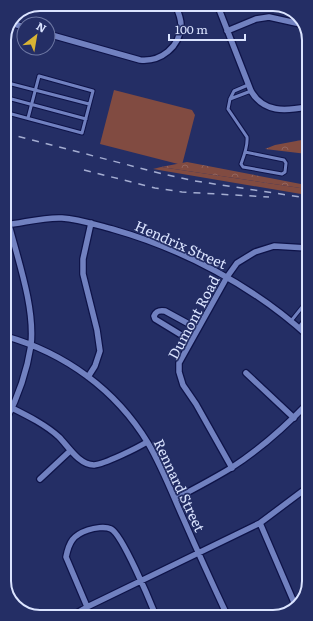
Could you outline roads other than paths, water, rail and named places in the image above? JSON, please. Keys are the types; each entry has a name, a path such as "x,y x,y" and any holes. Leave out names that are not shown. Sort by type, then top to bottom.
{"street":[{"path":"56,36 140,60 152,60 166,54 178,39 181,24 177,11"},
{"path":"220,11 248,84 260,101 275,109 288,110 302,108"},
{"path":"227,31 256,19 269,17 297,23"},
{"name":"Hendrix Street","path":"11,224 39,219 61,218 91,223 159,245 194,260 227,277 258,296 300,328"},
{"path":"88,377 95,366 100,351 97,330 83,274 83,259 91,223"},
{"path":"11,240 29,305 31,344 25,374 12,408 32,418 59,437 70,451 86,463 94,465 133,451 148,442"},
{"name":"Dumont Road","path":"232,468 196,404 184,387 178,372 179,363 227,277 238,263 255,252 274,246 302,248"},
{"path":"191,341 155,319 154,316 156,312 160,310 165,311 198,329"},
{"name":"Rennard Street","path":"11,338 31,344 57,356 88,377 105,391 124,411 148,442 225,610"},
{"path":"246,373 294,418"},
{"path":"175,499 232,468 262,446 302,409"},
{"path":"40,479 70,451"},
{"path":"82,610 260,523 302,494"},
{"path":"260,523 294,601"},
{"path":"88,610 66,557 68,548 76,535 89,530 105,527 116,532 141,581 153,610"}],"lane":[{"path":"11,114 82,134 93,91 39,76 28,118"},
{"path":"11,84 89,104"},
{"path":"244,152 284,160 286,163 285,172 282,174 243,167 241,164 244,152 248,141 247,137 228,109 230,99 234,91 248,84"},
{"path":"230,99 251,90"},
{"path":"11,99 86,119"},
{"path":"291,321 302,307"}],"railway":[{"path":"11,135 195,181 302,197"},
{"path":"84,170 155,188 182,192 269,197"}]}
